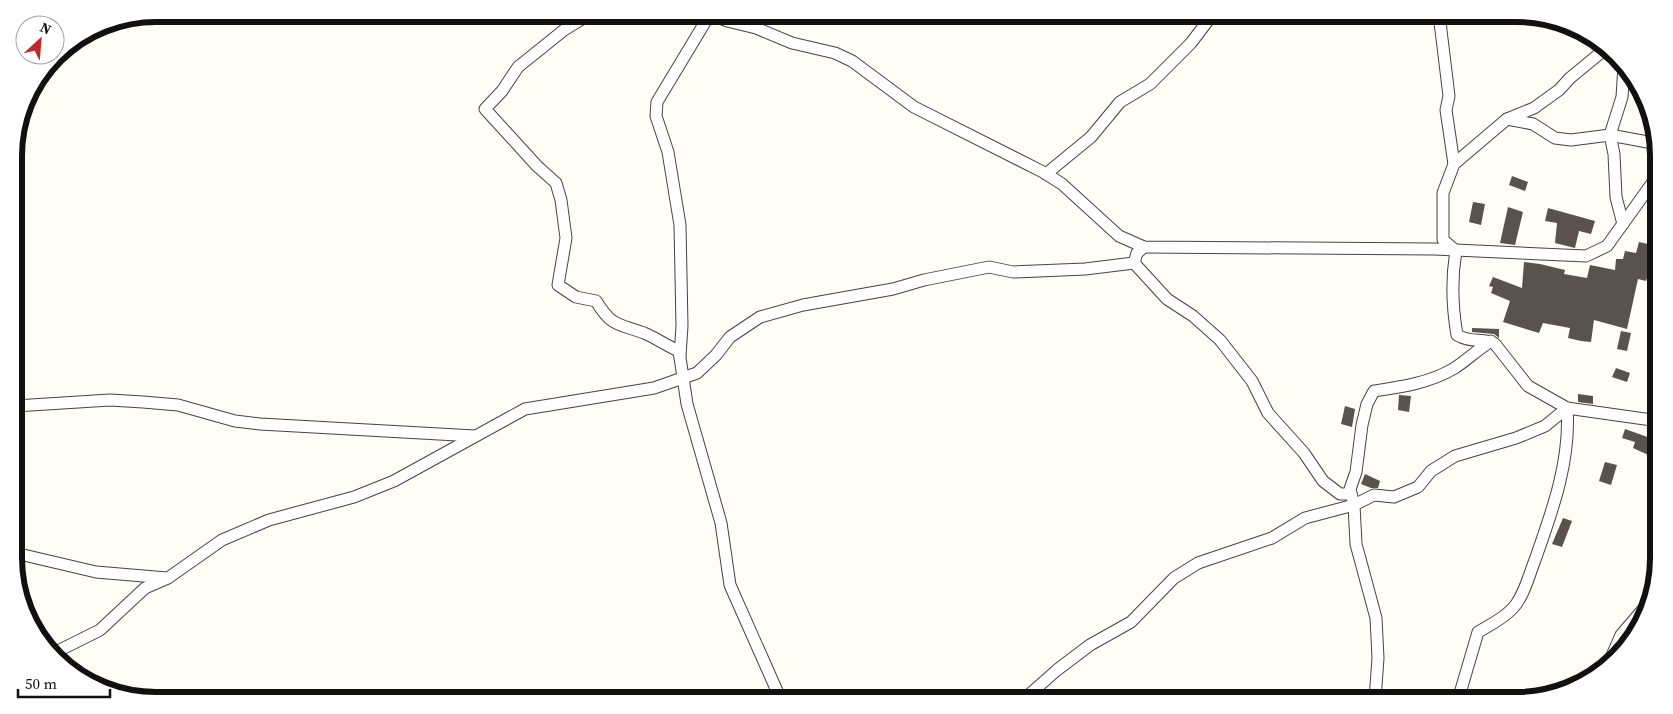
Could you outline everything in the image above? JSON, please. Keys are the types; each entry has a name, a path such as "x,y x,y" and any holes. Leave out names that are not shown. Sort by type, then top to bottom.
{"street":[{"path":"577,22 564,30 518,67 502,91 485,109 537,166 556,183 561,200 566,238 558,285 576,297 596,301 606,318 622,328 645,333 679,351"},
{"path":"706,22 657,102 656,116 668,152 680,225 682,326 679,351 683,365 682,378 721,523 730,585 777,692"},
{"path":"731,22 756,28 792,43 835,53 852,61 914,106 1062,184 1119,236 1144,247 1434,249 1586,256 1608,246 1650,186"},
{"path":"1046,174 1091,137 1120,102 1150,84 1191,43 1207,22"},
{"path":"1440,22 1449,96 1446,110 1454,164"},
{"path":"1456,251 1442,240 1443,193 1454,164 1507,119 1534,108 1559,90 1570,78 1601,53"},
{"path":"1623,75 1622,97 1610,135 1614,154 1616,197 1623,224"},
{"path":"1507,119 1533,124 1555,138 1571,140 1610,135 1649,142"},
{"path":"1134,263 1137,253 1144,247"},
{"path":"1456,251 1451,281 1457,335 1467,341 1491,342 1508,359 1528,386 1567,408 1650,421"},
{"path":"60,650 100,630 145,588 168,578 222,540 269,520 354,497 394,481 525,409 654,388 697,373 716,355 730,337 760,318 803,305 893,289 924,280 989,267 1014,272 1085,269 1134,263"},
{"path":"1134,263 1168,299 1194,316 1220,340 1252,381 1268,413 1304,453 1323,481 1340,494 1352,499"},
{"path":"1376,691 1378,658 1376,618 1356,544 1352,499 1365,411 1374,391 1415,384 1439,376 1491,342"},
{"path":"22,406 110,400 143,402 178,406 235,421 260,424 476,436"},
{"path":"1033,691 1090,645 1131,622 1174,578 1198,563 1238,552 1272,538 1305,518 1352,499 1374,495 1394,497 1418,488 1431,471 1455,456 1516,438 1545,426 1567,408"},
{"path":"1461,691 1478,632 1502,618 1514,607 1527,583 1557,492 1566,439 1567,408"},
{"path":"22,556 96,572 168,578"},
{"path":"1616,648 1621,635 1637,617"}],"building":[{"path":"1512,176 1528,182 1525,191 1509,185"},
{"path":"1473,202 1485,204 1481,225 1469,222"},
{"path":"1508,207 1523,212 1515,245 1500,243"},
{"path":"1548,208 1595,221 1591,234 1579,231 1575,248 1555,243 1557,223 1545,221"},
{"path":"1639,242 1650,244 1650,268 1646,281 1638,279 1627,329 1594,320 1591,342 1568,338 1570,328 1543,323 1539,333 1503,322 1510,301 1491,293 1493,287 1489,286 1493,277 1522,288 1524,262 1565,270 1564,274 1587,278 1590,265 1615,270 1616,259 1623,259 1625,251 1636,253"},
{"path":"1472,328 1499,329 1499,338 1494,334 1472,332"},
{"path":"1621,331 1631,333 1627,351 1617,349"},
{"path":"1616,368 1630,373 1627,382 1612,377"},
{"path":"1578,394 1593,396 1593,404 1578,402"},
{"path":"1399,395 1411,396 1409,412 1398,410"},
{"path":"1345,406 1355,409 1352,427 1341,424"},
{"path":"1625,429 1650,438 1650,456 1633,448 1635,442 1622,438"},
{"path":"1605,462 1617,465 1611,485 1599,481"},
{"path":"1365,474 1380,481 1378,488 1371,488 1361,484"},
{"path":"1563,518 1572,521 1562,547 1552,544"}]}
